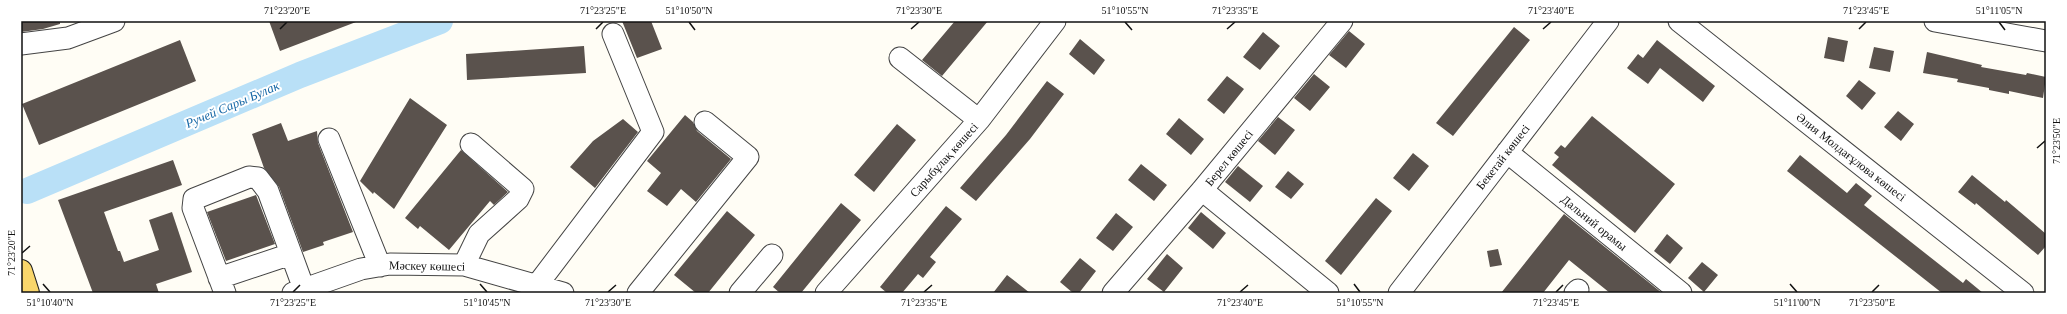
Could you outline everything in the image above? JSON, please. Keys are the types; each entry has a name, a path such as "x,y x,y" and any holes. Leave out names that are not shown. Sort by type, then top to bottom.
{"main road":[{"path":"21,271 28,293"}],"street":[{"path":"21,44 68,38 114,21"},
{"name":"Сарыбұлақ көшесі","path":"826,293 979,120 1055,21"},
{"name":"Берел көшесі","path":"1114,293 1202,190 1342,21"},
{"name":"Бекетай көшесі","path":"1399,293 1608,21"},
{"name":"Әлия Молдағұлова көшесі","path":"1678,21 2023,293"},
{"path":"1935,21 2046,41"},
{"path":"534,289 653,132 613,34"},
{"path":"900,58 979,120"},
{"path":"638,293 748,157 705,122"},
{"path":"328,139 380,266"},
{"path":"464,265 479,234 518,199 523,189 471,144"},
{"name":"Дальний орамы","path":"1507,152 1681,293"},
{"path":"291,254 222,286 193,208 194,199 249,177 258,178 268,191 291,254 298,291"},
{"path":"1202,190 1328,293"},
{"path":"740,293 772,255"},
{"name":"Мәскеу көшесі","path":"298,291 361,269 390,264 464,265 534,289 563,293"}],"building":[{"path":"21,21 60,21 60,24 43,29 21,32"},
{"path":"269,21 356,21 356,22 280,51"},
{"path":"622,21 651,21 662,49 637,58"},
{"path":"955,21 988,21 942,76 922,60"},
{"path":"1514,27 1530,40 1453,136 1436,123"},
{"path":"1349,31 1365,44 1346,68 1329,55"},
{"path":"1263,32 1280,46 1260,70 1243,57"},
{"path":"1828,37 1848,41 1844,62 1824,58"},
{"path":"1080,39 1105,60 1094,75 1069,54"},
{"path":"180,40 196,81 39,145 22,104"},
{"path":"1657,40 1715,86 1703,102 1660,68 1648,84 1627,68 1638,54 1643,58"},
{"path":"584,46 586,73 467,80 466,54"},
{"path":"1874,47 1894,51 1890,72 1869,68"},
{"path":"1927,52 1982,65 1981,67 2046,77 2043,98 2009,91 2009,94 1989,90 1989,88 1957,82 1958,79 1923,73"},
{"path":"1314,74 1330,87 1310,111 1294,98"},
{"path":"1227,76 1244,89 1224,114 1207,100"},
{"path":"1859,80 1876,93 1862,110 1846,96"},
{"path":"1047,81 1064,94 1030,139 976,201 960,188 1006,135"},
{"path":"410,98 447,125 394,209 374,192 373,194 360,181"},
{"path":"1898,111 1914,124 1901,141 1884,127"},
{"path":"685,115 693,122 697,131 731,159 696,202 681,189 667,206 647,191 661,173 647,161"},
{"path":"1592,116 1675,184 1635,233 1552,165 1559,157 1554,153 1561,145 1565,148"},
{"path":"1278,117 1295,130 1275,155 1258,141"},
{"path":"1179,118 1204,139 1191,155 1166,134"},
{"path":"623,119 638,132 595,188 570,167 593,141"},
{"path":"281,123 288,141 317,131 318,143 353,232 323,242 324,245 303,252 279,187 264,168 252,134"},
{"path":"897,124 916,140 874,192 854,175"},
{"path":"461,150 508,192 494,205 490,201 449,250 420,226 418,229 405,218"},
{"path":"1413,153 1429,166 1409,191 1393,178"},
{"path":"1800,155 1847,193 1856,183 1872,196 1864,205 1963,283 1966,279 1983,293 1942,293 1787,171"},
{"path":"173,160 182,185 104,212 118,251 120,251 124,262 159,250 149,220 172,212 192,272 156,284 159,293 93,293 58,200"},
{"path":"1141,164 1167,185 1154,201 1128,180"},
{"path":"1238,166 1263,186 1250,202 1225,182"},
{"path":"1288,171 1304,184 1291,199 1275,187"},
{"path":"1972,175 2005,202 2006,200 2046,234 2046,246 2038,255 1976,203 1975,205 1958,192"},
{"path":"256,195 275,244 226,261 207,212"},
{"path":"1376,198 1392,211 1341,275 1325,261"},
{"path":"841,203 861,220 801,293 780,293 773,287"},
{"path":"946,206 962,219 930,257 936,262 923,278 918,274 902,293 887,293 880,287"},
{"path":"727,211 755,235 708,293 696,293 674,275"},
{"path":"1201,212 1226,233 1213,249 1188,228"},
{"path":"1116,213 1133,227 1113,251 1096,238"},
{"path":"1564,214 1662,293 1610,293 1569,260 1543,293 1501,293"},
{"path":"1667,234 1683,248 1670,264 1654,251"},
{"path":"1498,249 1502,265 1490,267 1487,251"},
{"path":"1167,254 1183,268 1164,292 1147,279"},
{"path":"1080,258 1096,271 1079,293 1073,293 1060,282"},
{"path":"1702,262 1718,275 1704,292 1688,278"},
{"path":"1007,275 1030,293 993,293"}],"waterway":[{"name":"Ручей Сары Булак","path":"27,191 300,75 440,21"}]}
